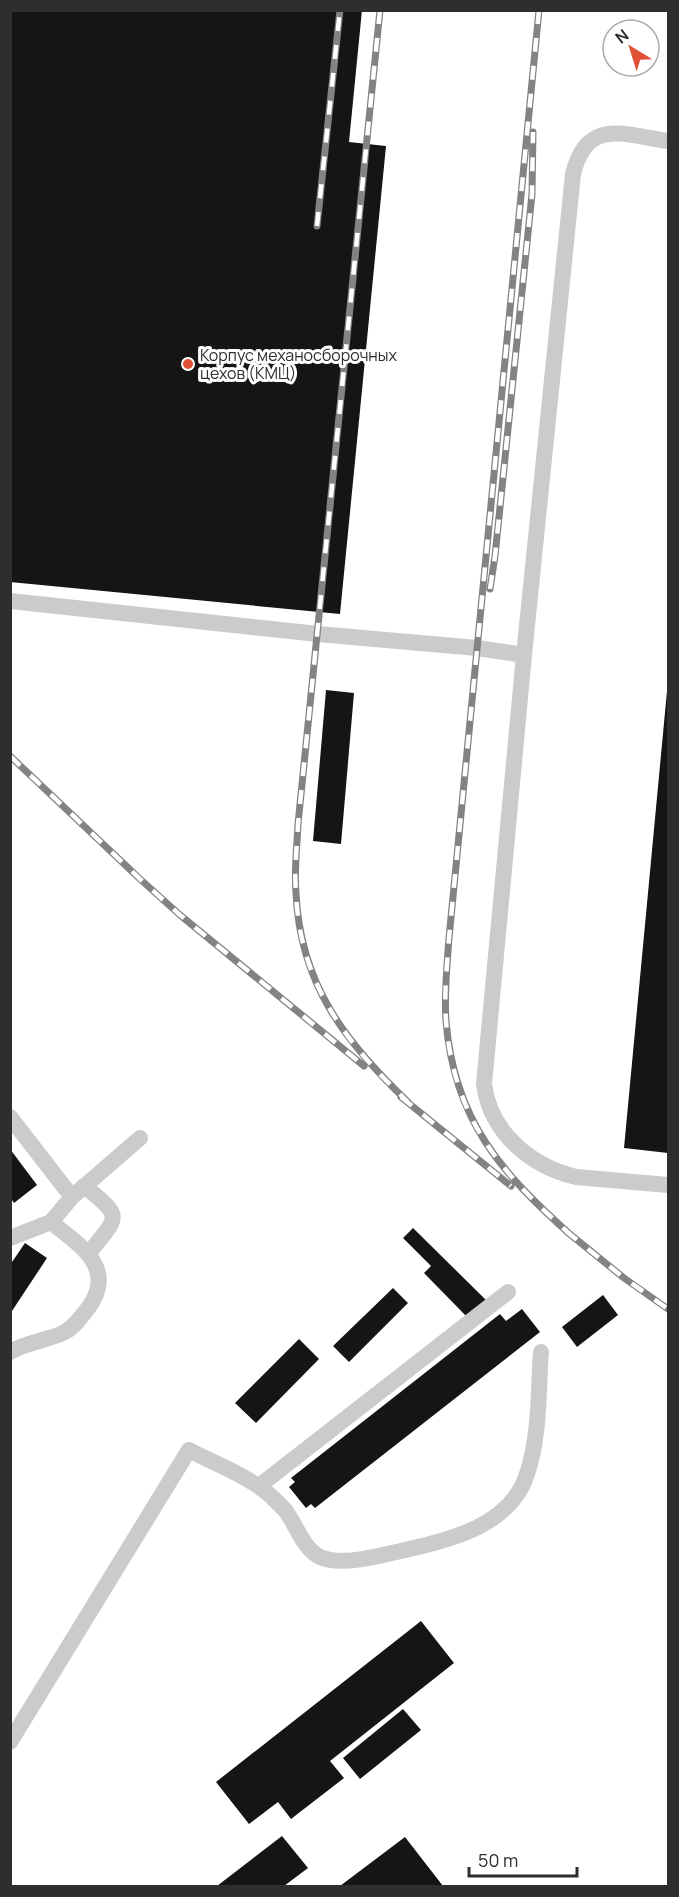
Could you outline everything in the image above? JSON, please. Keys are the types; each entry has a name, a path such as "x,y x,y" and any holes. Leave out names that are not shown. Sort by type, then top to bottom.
{"lane":[{"path":"669,141 606,134 597,136 582,149 573,174 484,1070 486,1097 498,1125 509,1140 531,1158 561,1173 576,1177 669,1185"},
{"path":"10,602 477,648 524,655"},
{"path":"10,1117 78,1192 108,1205 112,1211 114,1218 111,1225 89,1253"},
{"path":"10,1238 51,1222 78,1192 140,1138"},
{"path":"10,1352 29,1343 64,1332 74,1325 93,1302 97,1290 96,1265 89,1253 51,1222"},
{"path":"259,1486 508,1292"},
{"path":"10,1742 189,1450 259,1486 285,1510 310,1550 327,1559 365,1558 454,1537 473,1530 492,1519 519,1492 527,1476 535,1431 541,1352"}],"building":[{"name":"Корпус механосборочных цехов (КМЦ)","path":"10,10 362,10 349,142 386,146 340,614 10,582"},
{"path":"326,690 354,693 341,844 313,841"},
{"path":"668,691 668,1153 624,1148"},
{"path":"10,1149 37,1185 14,1203 10,1197"},
{"path":"413,1228 486,1300 468,1318 424,1273 431,1266 403,1238"},
{"path":"25,1243 47,1258 10,1314 10,1265"},
{"path":"393,1288 408,1303 349,1362 333,1346"},
{"path":"603,1295 618,1315 577,1347 562,1327"},
{"path":"522,1309 540,1332 315,1508 311,1504 306,1508 289,1487 295,1482 291,1478 500,1314 506,1321"},
{"path":"299,1339 319,1359 256,1423 235,1403"},
{"path":"421,1621 454,1663 330,1761 344,1778 291,1819 278,1802 249,1824 216,1782"},
{"path":"403,1709 421,1730 360,1779 343,1758"},
{"path":"282,1836 308,1868 284,1886 217,1886"},
{"path":"405,1837 443,1886 340,1886"}],"railway":[{"path":"317,226 340,10"},
{"path":"380,10 298,824 295,884 299,926 306,956 330,1009 364,1057 408,1102"},
{"path":"539,10 449,938 445,1011 451,1056 459,1088 485,1142 523,1190 572,1236"},
{"path":"490,589 532,194 533,132"},
{"path":"10,756 180,915 364,1066"},
{"path":"401,1097 511,1186"},
{"path":"566,1231 624,1278 668,1309"}],"place":[{"name":"Корпус механосборочных цехов (КМЦ)","path":"188,364"}]}
